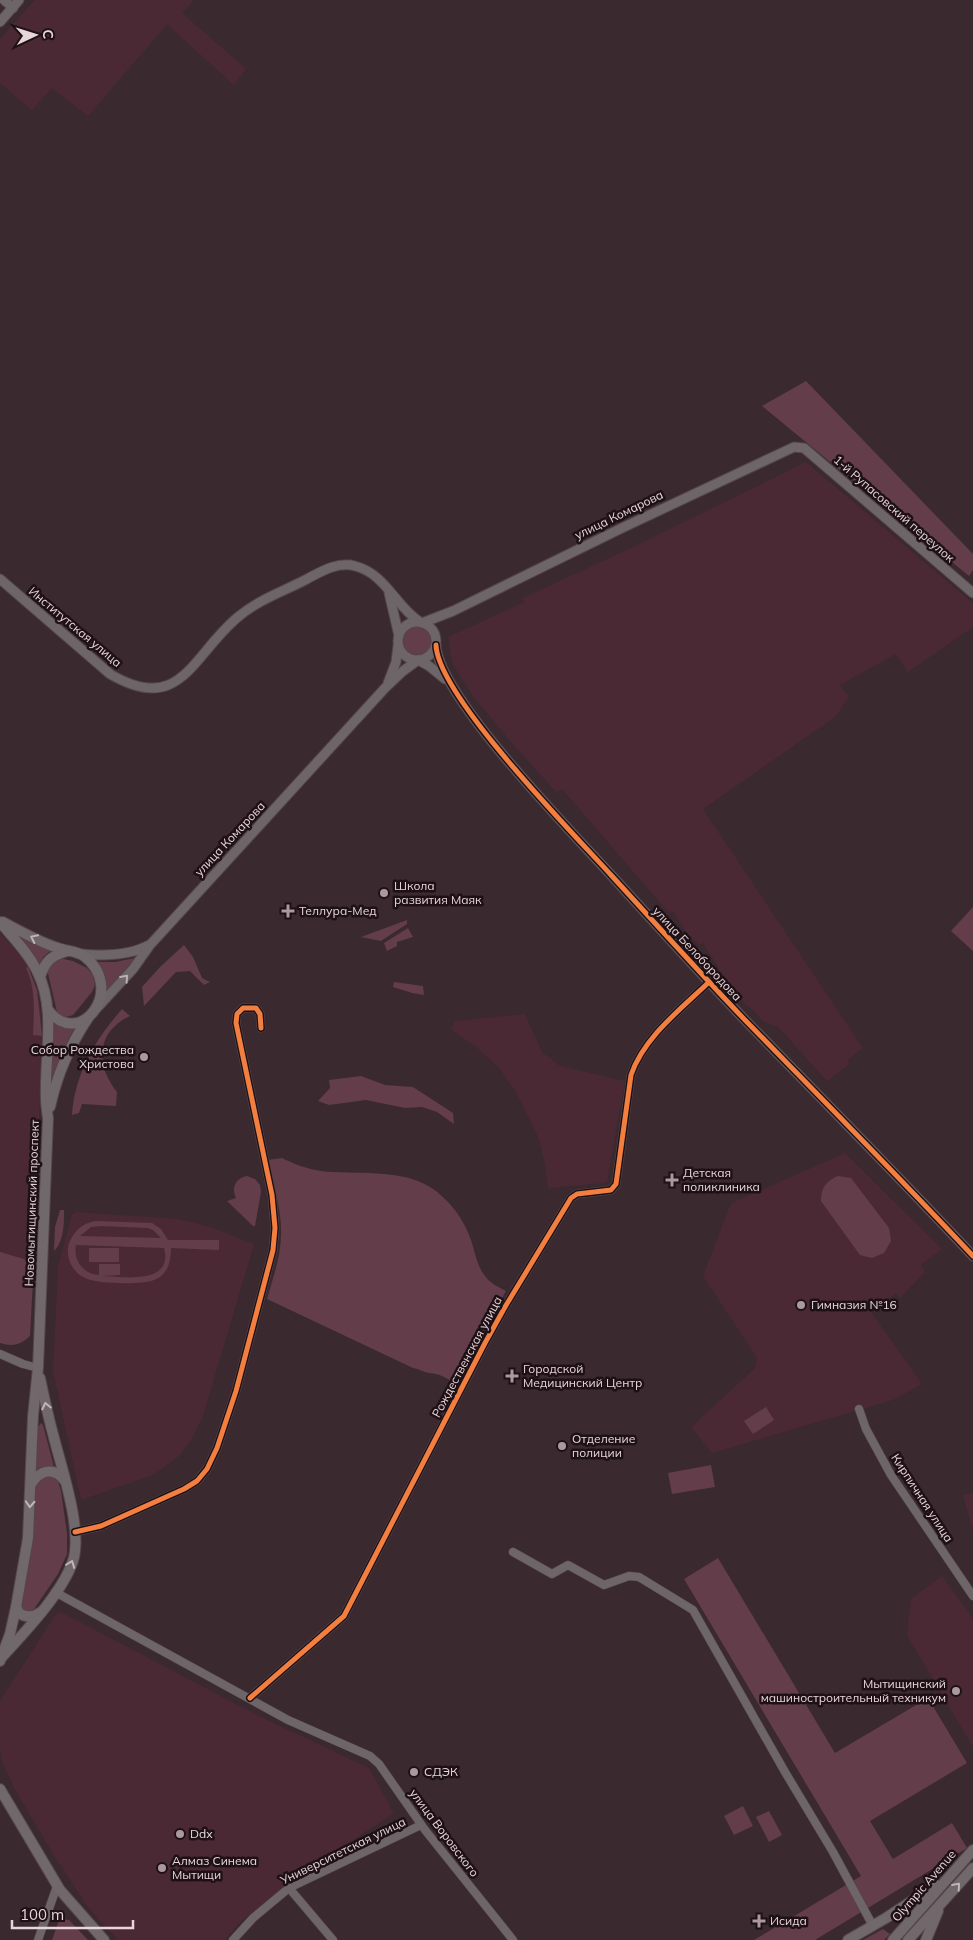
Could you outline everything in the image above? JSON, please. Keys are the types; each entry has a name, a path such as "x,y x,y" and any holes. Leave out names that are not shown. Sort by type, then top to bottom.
{"main road":[{"path":"0,921 37,939 82,954 95,967 100,977 102,990 96,1008 77,1037 59,1074 48,1118"},
{"name":"Новомытищинский проспект","path":"0,921 29,957 40,977 48,1010 46,1096 48,1118 38,1368 33,1416 28,1538 16,1607 1,1660"},
{"path":"40,977 43,967 51,958 69,951"},
{"path":"48,1010 60,1022 75,1023 89,1017"},
{"name":"Новомытищинский проспект","path":"1,1660 42,1612 55,1592 73,1561 76,1542 65,1481 38,1368"},
{"path":"31,1485 40,1474 46,1471 57,1473 65,1481"},
{"path":"16,1607 19,1613 28,1616 42,1612"},
{"path":"0,1789 57,1886 104,1940"},
{"name":"Olympic Avenue","path":"893,1940 946,1878 973,1850"},
{"name":"Olympic Avenue","path":"908,1940 973,1868"},
{"path":"848,1940 873,1926 946,1878"},
{"path":"926,1940 941,1904"}],"street":[{"path":"4,0 13,8"},
{"path":"0,22 20,0"},
{"name":"1-й Рупасовский переулок","path":"797,446 808,452 973,593"},
{"name":"улица Комарова","path":"421,622 453,611 658,510 788,448 797,446"},
{"name":"Институтская улица","path":"0,579 110,674 129,684 151,689 165,687 180,679 235,619 250,607 318,573 340,565 354,566 372,574 388,588 403,607 421,622"},
{"path":"388,588 399,636 398,646 407,657 418,660 427,657 431,654 436,641 431,629 421,622 406,625 399,636"},
{"name":"улица Комарова","path":"436,641 438,625 453,611"},
{"name":"улица Белобородова","path":"436,641 440,663 452,686 487,736 520,774 710,982 973,1256"},
{"name":"улица Комарова","path":"385,688 394,669 398,646"},
{"name":"улица Комарова","path":"96,1008 133,969 150,945 385,688 418,660"},
{"name":"улица Белобородова","path":"418,660 433,669 452,686"},
{"path":"82,954 122,954 134,952 150,945"},
{"name":"Рождественская улица","path":"250,1698 344,1616 497,1322 571,1198 577,1194 611,1190 616,1184 630,1075 636,1062 653,1037 710,982"},
{"path":"75,1532 101,1526 184,1489 203,1475 217,1448 245,1360 275,1240 272,1195 236,1023 237,1014 244,1008 256,1008 260,1014 261,1028"},
{"path":"0,1354 38,1368"},
{"name":"Кирпичная улица","path":"859,1409 866,1429 891,1474 973,1596"},
{"path":"513,1552 552,1574 568,1565 604,1585 629,1576 639,1577 693,1610 833,1852 873,1926"},
{"name":"улица Воровского","path":"55,1592 288,1720 370,1756 380,1764 421,1825 513,1940"},
{"name":"Университетская улица","path":"233,1940 253,1918 289,1888 421,1825"},
{"path":"38,1940 57,1886"},
{"path":"289,1888 333,1940"}],"shaded area":[{"path":"35,0 194,0 182,13 246,69 234,85 167,24 88,116 52,88 32,110 0,83 0,39"},
{"path":"806,381 973,554 973,570 969,576 762,406"},
{"path":"806,462 973,603 973,627 908,672 896,654 840,685 849,697 835,717 703,809 863,1048 847,1060 850,1064 827,1081 778,1027 764,1022 747,1006 725,978 703,943 699,945 688,935 673,911 669,913 562,789 556,792 510,741 473,696 452,663 448,637 524,602 522,598 633,547"},
{"path":"417,627 427,631 431,641 427,651 417,655 407,651 403,641 407,631"},
{"path":"973,907 973,951 951,931"},
{"path":"407,920 407,924 381,941 361,937"},
{"path":"408,928 413,937 397,942 397,946 387,951 384,943"},
{"path":"0,933 23,959 31,974 37,990 41,1014 39,1122 33,1143 35,1170 29,1171 26,1239 34,1243 34,1264 0,1258"},
{"path":"17,935 50,951 43,957 39,965 30,950"},
{"path":"184,945 193,957 202,978 210,982 204,985 190,971 176,972 144,1006 142,987"},
{"path":"59,958 73,961 87,968 93,975 95,985 92,992 73,1015 63,1018 57,1012 47,969 48,965"},
{"path":"135,958 107,990 104,973 97,962 115,962"},
{"path":"28,967 37,990 42,1036 33,1035 34,1001 26,968"},
{"path":"394,982 423,986 424,995 393,987"},
{"path":"122,1009 130,1016 111,1031 105,1040 102,1050 105,1071 117,1092 116,1106 82,1104 79,1113 72,1115 77,1085 88,1058 103,1033"},
{"path":"525,1014 542,1052 560,1066 625,1081 607,1182 548,1188 545,1164 538,1137 517,1094 499,1068 476,1047 451,1029 454,1021"},
{"path":"52,1021 63,1027 75,1027 67,1042 52,1083 50,1083"},
{"path":"361,1076 385,1085 413,1087 453,1113 454,1124 437,1112 422,1107 405,1108 366,1100 329,1105 318,1101 330,1088 329,1080"},
{"name":"Гимназия №16","path":"845,1153 942,1249 921,1265 925,1272 900,1298 896,1293 871,1312 922,1384 893,1400 712,1453 691,1427 755,1368 757,1358 703,1276 729,1208 732,1203"},
{"path":"282,1158 301,1166 321,1171 377,1173 405,1177 430,1187 455,1210 468,1232 482,1272 492,1283 506,1291 455,1383 440,1375 413,1368 267,1299 281,1242 279,1206 268,1160"},
{"path":"247,1176 255,1179 260,1185 261,1192 255,1226 227,1201 236,1198 234,1187 237,1181"},
{"path":"838,1176 851,1178 889,1228 891,1241 884,1253 872,1258 860,1255 821,1201 825,1186 830,1180"},
{"path":"60,1210 64,1210 63,1232 60,1242 54,1251 55,1227"},
{"path":"76,1212 178,1219 211,1227 254,1244 203,1416 191,1440 179,1456 153,1475 81,1500 53,1371 58,1266 72,1215"},
{"path":"95,1221 152,1223 161,1229 168,1240 219,1240 219,1250 171,1248 168,1267 159,1278 140,1283 99,1282 80,1275 72,1267 68,1256 69,1244 75,1232 87,1223","holes":["91,1227 148,1228 161,1238 80,1236","76,1245 164,1248 165,1260 161,1268 145,1276 102,1276 120,1275 120,1264 99,1264 99,1275 88,1272 78,1261 75,1251"]},
{"path":"89,1248 119,1248 119,1262 89,1262"},
{"path":"0,1252 34,1262 30,1336 16,1344 9,1345 0,1343"},
{"path":"766,1407 774,1420 753,1434 744,1421"},
{"path":"41,1423 54,1467 41,1467 36,1470 38,1427"},
{"path":"711,1465 715,1487 672,1494 668,1473"},
{"path":"50,1476 58,1481 61,1491 67,1533 67,1554 58,1574 34,1609 27,1612 21,1606 32,1547 35,1487 39,1479"},
{"path":"973,1492 973,1531 963,1495"},
{"path":"718,1558 835,1753 928,1698 967,1763 870,1821 893,1859 952,1823 967,1848 815,1940 754,1940 861,1876 684,1579"},
{"name":"Мытищинский машиностроительный техникум","path":"942,1576 973,1619 973,1747 907,1635 911,1599"},
{"path":"61,1612 257,1715 369,1768 394,1813 290,1882 239,1923 225,1940 118,1940 87,1906 55,1857 14,1788 2,1761 0,1749 0,1701 56,1614"},
{"path":"743,1806 753,1826 734,1835 724,1816"},
{"path":"769,1811 782,1835 769,1842 756,1817"},
{"path":"61,1919 69,1920 88,1940 52,1940"},
{"path":"883,1929 890,1934 884,1940 863,1940"}],"cycle path":[{"path":"436,645 442,668 459,696 482,729 539,797 728,1002 973,1256"},
{"path":"250,1698 344,1616 485,1343 571,1198 577,1194 611,1190 616,1184 631,1075 637,1061 664,1024 709,982"},
{"path":"75,1532 101,1526 184,1489 197,1481 207,1469 217,1448 236,1391 273,1250 275,1228 272,1195 236,1023 237,1014 243,1008 256,1008 260,1014 261,1028"}],"place":[{"name":"Школа развития Маяк","path":"384,893"},
{"name":"Теллура-Мед","path":"288,911"},
{"name":"Собор Рождества Христова","path":"144,1057"},
{"name":"Детская поликлиника","path":"672,1180"},
{"name":"Гимназия №16","path":"801,1305"},
{"name":"Городской Медицинский Центр","path":"512,1376"},
{"name":"Отделение полиции","path":"562,1446"},
{"name":"Мытищинский машиностроительный техникум","path":"956,1691"},
{"name":"СДЭК","path":"414,1772"},
{"name":"Ddx","path":"180,1834"},
{"name":"Алмаз Синема Мытищи","path":"162,1868"},
{"name":"Исида","path":"759,1921"}]}
